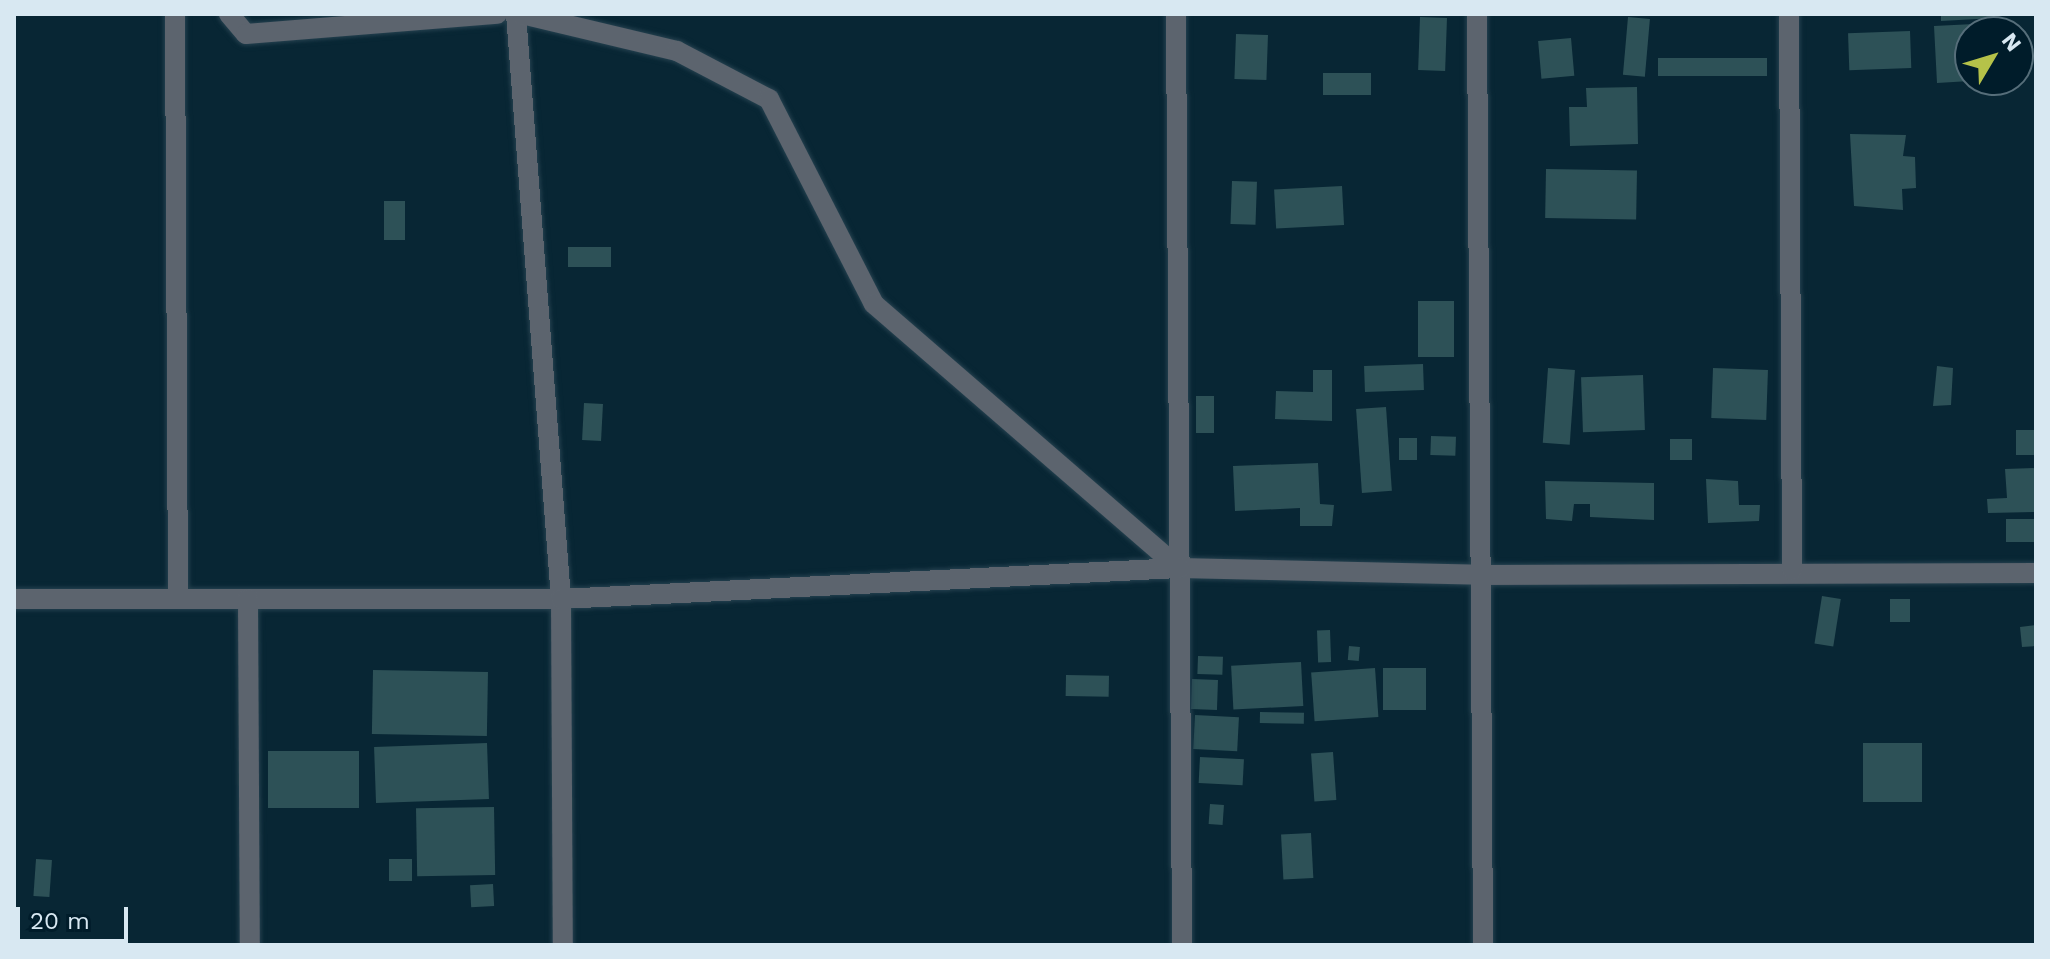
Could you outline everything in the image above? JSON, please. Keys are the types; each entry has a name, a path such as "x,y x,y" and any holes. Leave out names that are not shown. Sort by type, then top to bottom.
{"street":[{"path":"175,14 178,599"},
{"path":"229,14 246,34 497,14"},
{"path":"563,945 561,599 519,14 677,51 769,99 874,304 1179,568"},
{"path":"1176,14 1182,945"},
{"path":"1477,14 1483,945"},
{"path":"1789,14 1792,570"},
{"path":"14,599 561,599 1179,568 1481,575 1792,570 2036,573"},
{"path":"248,599 250,945"}],"building":[{"path":"1941,14 1995,14 1954,16 1954,20 1941,21"},
{"path":"1420,17 1447,18 1445,71 1418,70"},
{"path":"1628,17 1650,19 1645,77 1623,75"},
{"path":"1954,25 1954,82 1937,83 1934,26"},
{"path":"1910,31 1911,68 1849,70 1848,33"},
{"path":"1236,34 1268,35 1266,80 1234,79"},
{"path":"1571,38 1574,76 1541,79 1538,41"},
{"path":"1658,58 1767,58 1767,76 1658,76"},
{"path":"1323,73 1371,73 1371,95 1323,95"},
{"path":"1637,87 1638,144 1570,146 1569,107 1587,107 1586,88"},
{"path":"1850,134 1906,135 1903,156 1915,157 1916,188 1902,189 1903,210 1854,206"},
{"path":"1546,169 1637,171 1636,220 1545,218"},
{"path":"1232,181 1257,182 1255,225 1230,224"},
{"path":"1342,186 1344,225 1276,229 1274,190"},
{"path":"384,201 405,201 405,240 384,240"},
{"path":"568,247 611,247 611,267 568,267"},
{"path":"1418,301 1454,301 1454,357 1418,357"},
{"path":"1423,364 1424,390 1365,392 1364,366"},
{"path":"1937,366 1953,368 1951,405 1933,406"},
{"path":"1548,368 1575,370 1570,445 1543,443"},
{"path":"1713,368 1768,370 1766,420 1711,418"},
{"path":"1313,370 1332,370 1332,421 1275,419 1276,391 1313,392"},
{"path":"1643,375 1645,430 1583,432 1581,377"},
{"path":"1196,396 1214,396 1214,433 1196,433"},
{"path":"584,403 603,404 601,441 582,440"},
{"path":"1386,407 1392,491 1362,493 1356,409"},
{"path":"2016,430 2036,430 2036,455 2016,455"},
{"path":"1431,436 1456,437 1455,456 1430,455"},
{"path":"1399,438 1417,438 1417,460 1399,460"},
{"path":"1670,439 1692,439 1692,460 1670,460"},
{"path":"1318,463 1320,504 1334,505 1332,526 1300,526 1300,508 1235,511 1233,466"},
{"path":"2036,468 2036,512 1988,513 1987,499 2007,498 2005,469"},
{"path":"1706,479 1738,481 1739,505 1760,505 1759,521 1708,523"},
{"path":"1545,481 1654,483 1654,520 1590,517 1590,504 1574,504 1572,521 1546,519"},
{"path":"2006,519 2036,519 2036,542 2006,542"},
{"path":"1822,596 1841,599 1833,646 1814,643"},
{"path":"1890,599 1910,599 1910,622 1890,622"},
{"path":"2036,625 2036,646 2022,647 2020,627"},
{"path":"1317,630 1330,630 1331,662 1318,662"},
{"path":"1349,646 1360,647 1359,661 1348,660"},
{"path":"1198,656 1223,657 1222,675 1197,674"},
{"path":"1301,662 1303,706 1233,710 1231,666"},
{"path":"1375,668 1378,717 1315,721 1311,672"},
{"path":"1383,668 1426,668 1426,710 1383,710"},
{"path":"373,670 488,672 487,736 372,734"},
{"path":"1066,675 1109,676 1109,697 1066,696"},
{"path":"1192,679 1218,680 1217,710 1191,709"},
{"path":"1260,712 1304,713 1304,724 1260,723"},
{"path":"1195,715 1239,717 1237,751 1193,749"},
{"path":"487,743 489,799 376,803 374,747"},
{"path":"1863,743 1922,743 1922,802 1863,802"},
{"path":"268,751 359,751 359,808 268,808"},
{"path":"1333,752 1336,800 1314,801 1311,754"},
{"path":"1200,757 1244,759 1243,785 1199,783"},
{"path":"1210,804 1224,805 1223,825 1209,824"},
{"path":"494,807 495,875 417,876 416,808"},
{"path":"1311,833 1313,878 1283,880 1281,835"},
{"path":"36,859 52,860 49,897 33,896"},
{"path":"389,859 412,859 412,881 389,881"},
{"path":"493,884 494,906 471,907 470,885"}]}
